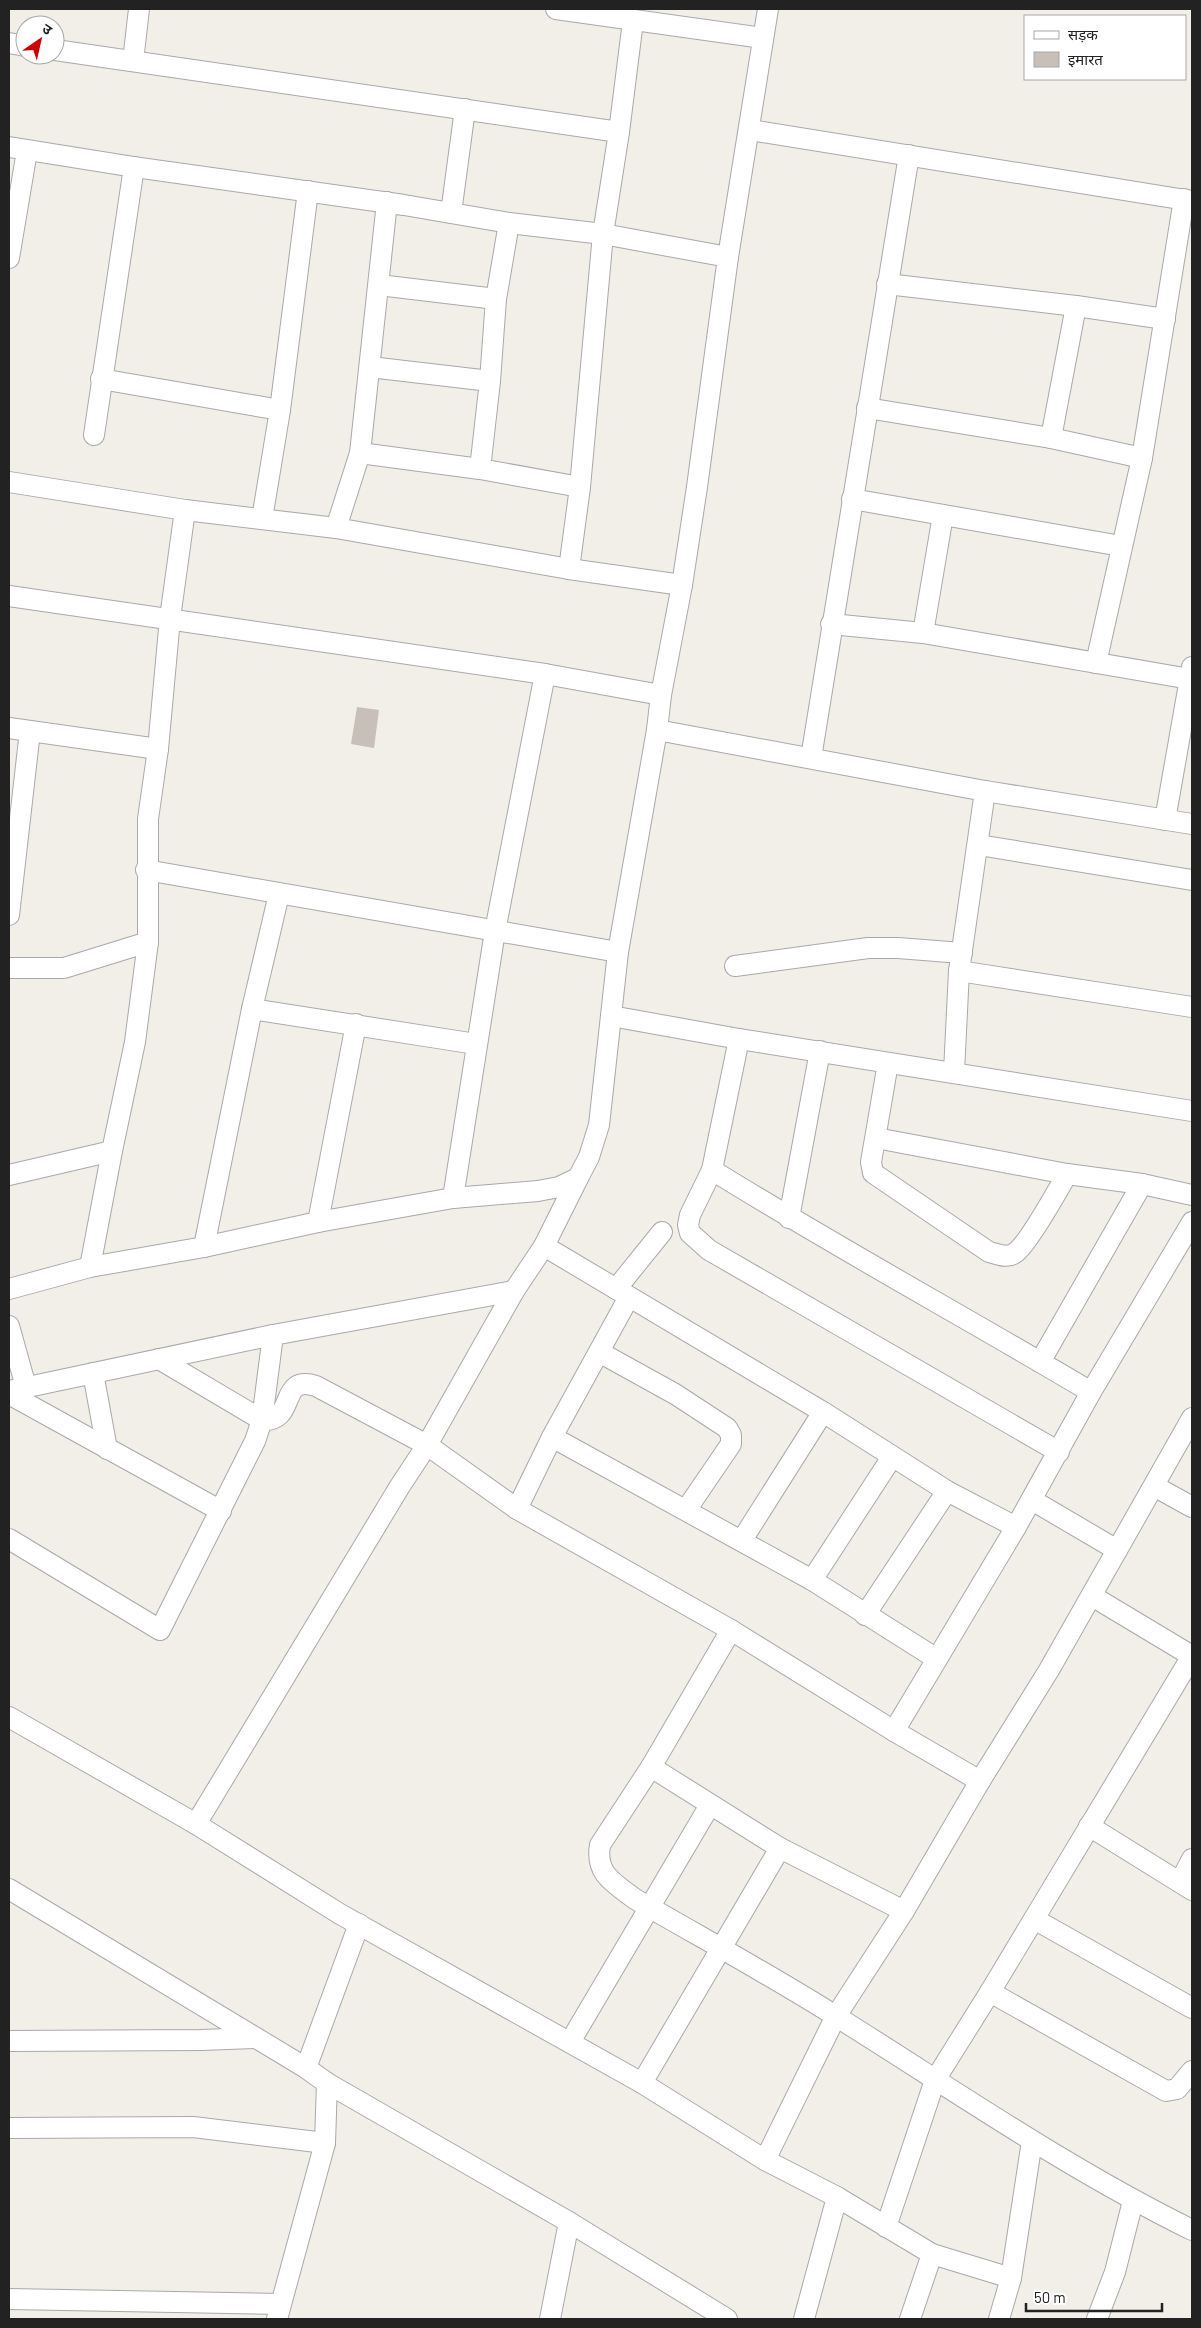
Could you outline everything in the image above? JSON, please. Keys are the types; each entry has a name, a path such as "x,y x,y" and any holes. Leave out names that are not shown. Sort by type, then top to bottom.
{"street":[{"path":"133,61 139,9"},
{"path":"556,9 763,38"},
{"path":"196,1824 400,1486 427,1445 514,1291 544,1246 589,1157 599,1125 618,952 657,730 661,695 682,585 728,258 768,9"},
{"path":"569,569 580,488 602,234 619,132 633,21"},
{"path":"65,51 619,132"},
{"path":"451,212 465,109"},
{"path":"750,130 1188,200 1165,319 1142,458 1096,663"},
{"path":"9,258 18,149 387,202 509,223 602,234 728,258"},
{"path":"811,758 831,624 908,155"},
{"path":"94,435 134,167"},
{"path":"262,519 280,410 308,191"},
{"path":"336,528 360,452 387,202"},
{"path":"480,468 490,381 496,299 509,223"},
{"path":"887,284 1076,306 1165,319"},
{"path":"379,285 496,299"},
{"path":"1051,438 1076,306"},
{"path":"370,367 490,381"},
{"path":"101,379 280,410"},
{"path":"867,408 1051,438 1142,458"},
{"path":"360,452 480,468 580,488"},
{"path":"9,482 185,510 336,528 569,569 682,585"},
{"path":"852,499 1121,546"},
{"path":"90,1267 135,1042 148,942 146,870 148,819 158,750 170,618 185,510"},
{"path":"923,633 943,515"},
{"path":"9,596 545,674 661,695"},
{"path":"831,624 923,633 1096,663 1191,673 1165,820"},
{"path":"453,1198 495,931 545,674"},
{"path":"9,728 158,750"},
{"path":"657,730 985,791 1192,824"},
{"path":"9,915 30,731"},
{"path":"954,1072 960,962 979,846 985,791"},
{"path":"979,846 1192,880"},
{"path":"146,870 618,952"},
{"path":"204,1247 252,1009 279,894"},
{"path":"9,968 64,968 148,942"},
{"path":"736,966 868,948 898,948 960,962 1192,1007"},
{"path":"252,1009 476,1044"},
{"path":"611,1016 739,1039 1192,1111"},
{"path":"318,1222 356,1024"},
{"path":"739,1039 712,1170 690,1215 688,1225 690,1233 709,1250 1059,1452"},
{"path":"789,1218 820,1051"},
{"path":"888,1063 871,1162 873,1173 989,1252 1005,1256 1015,1253 1026,1240 1068,1174"},
{"path":"876,1138 1068,1174 1142,1184 1192,1195"},
{"path":"9,1175 112,1151"},
{"path":"712,1170 789,1218 1091,1392"},
{"path":"9,1289 90,1267 204,1247 318,1222 453,1198 538,1191 559,1187 578,1178"},
{"path":"1040,1362 1142,1184"},
{"path":"894,1731 1032,1500 1091,1392 1192,1222"},
{"path":"517,1509 552,1437 599,1352 623,1293 662,1232"},
{"path":"544,1246 823,1412 947,1491 1016,1527"},
{"path":"14,1390 273,1335 514,1291"},
{"path":"9,1326 14,1390"},
{"path":"9,1539 160,1630 255,1441 262,1420 273,1335"},
{"path":"599,1352 674,1394 728,1428 731,1435 730,1444 686,1510"},
{"path":"158,1359 262,1420 272,1420 279,1416 286,1407 292,1390 298,1384 305,1382 316,1386 427,1445 517,1509 732,1630 894,1731 980,1781"},
{"path":"93,1373 107,1449"},
{"path":"14,1390 107,1449 221,1511"},
{"path":"742,1540 823,1412"},
{"path":"765,2160 836,2016 904,1911 980,1781 1049,1670 1192,1418"},
{"path":"552,1437 812,1580 937,1659"},
{"path":"812,1580 892,1457"},
{"path":"1154,1486 1192,1508"},
{"path":"865,1615 947,1491"},
{"path":"1032,1500 1117,1550"},
{"path":"886,2227 935,2080 1192,1656 1092,1596"},
{"path":"732,1630 651,1767 600,1845 598,1859 602,1870 617,1885 648,1906 836,2016 1032,2142 1133,2201 1192,2229"},
{"path":"9,1717 196,1824 359,1924 642,2082 765,2160 837,2197 932,2254 1011,2278"},
{"path":"651,1767 780,1848 904,1911"},
{"path":"570,2042 648,1906 710,1805"},
{"path":"1089,1826 1186,1886 1192,1859"},
{"path":"642,2082 780,1848"},
{"path":"9,1889 306,2068 327,2083 569,2222 726,2319"},
{"path":"1034,1919 1192,2008"},
{"path":"306,2068 359,1924"},
{"path":"990,1992 1166,2091 1177,2089 1192,2071"},
{"path":"9,2041 254,2038"},
{"path":"9,2299 278,2312 324,2143 327,2083"},
{"path":"9,2128 193,2127 324,2143"},
{"path":"999,2319 1011,2278 1032,2142"},
{"path":"804,2319 837,2197"},
{"path":"1097,2319 1114,2272 1133,2201"},
{"path":"550,2319 569,2222"},
{"path":"910,2319 932,2254"}],"building":[{"path":"357,707 379,710 374,748 351,744"}]}
